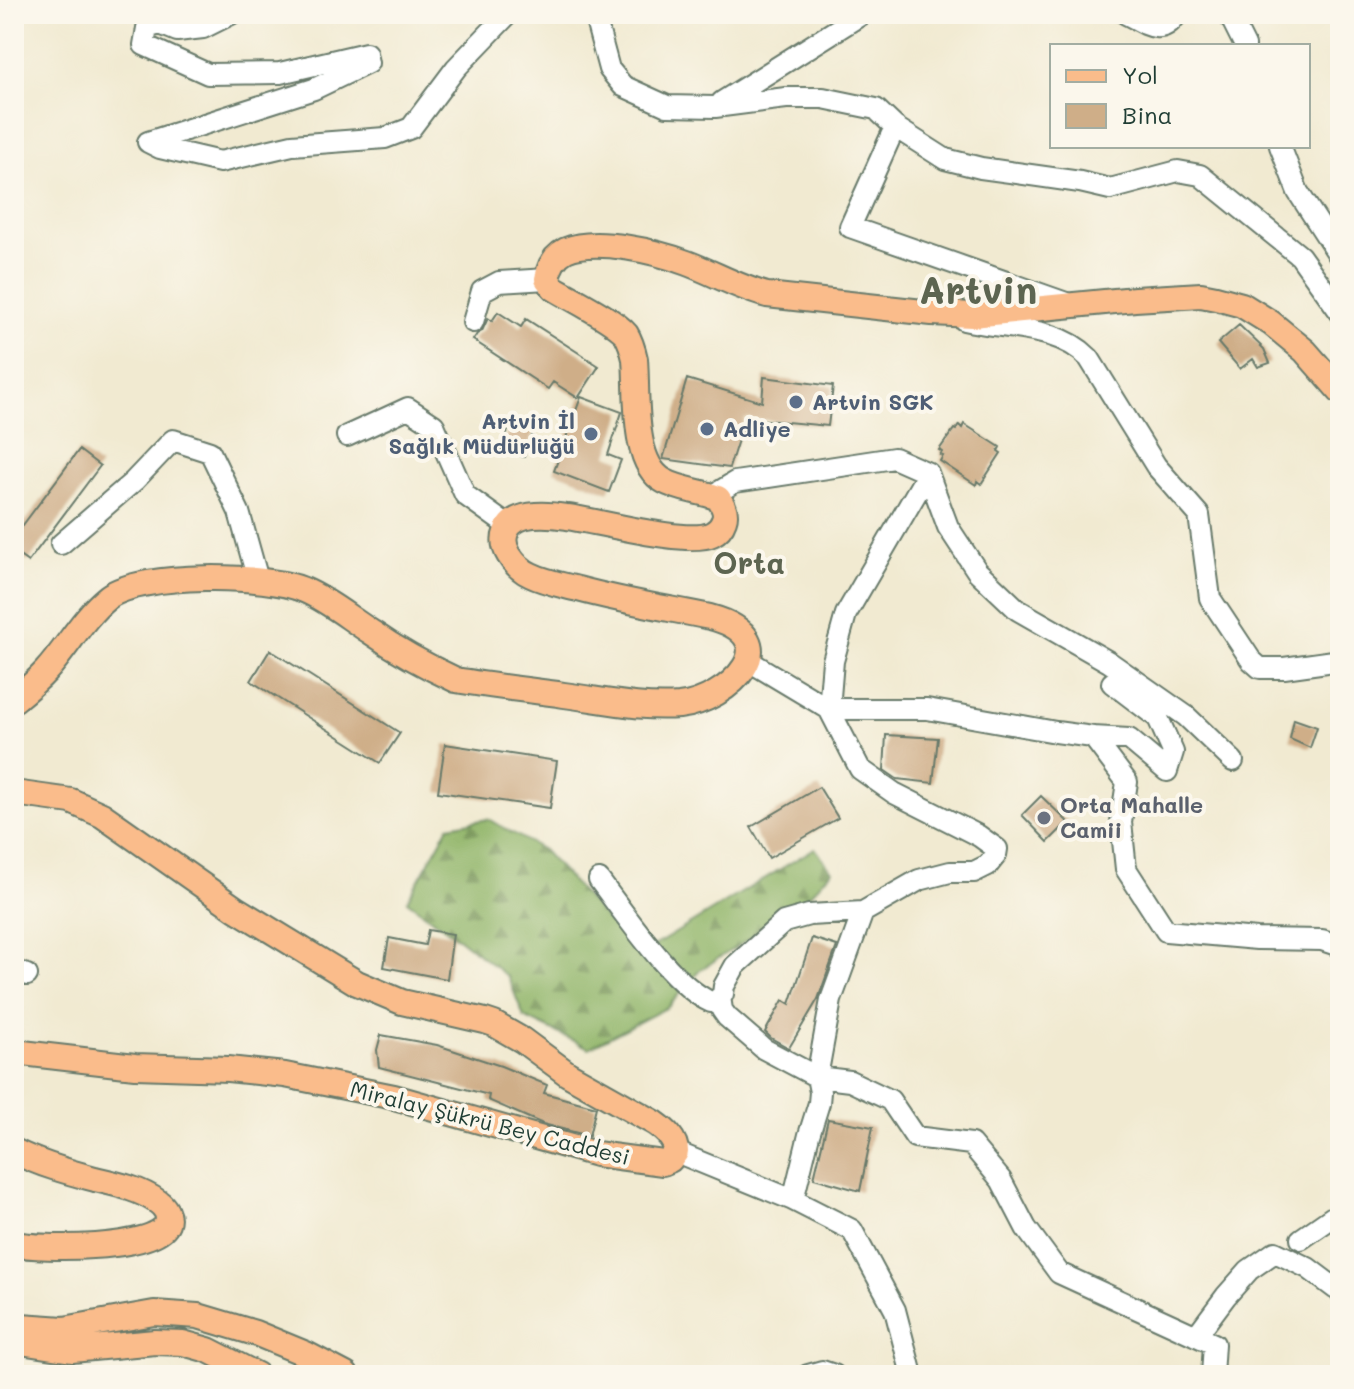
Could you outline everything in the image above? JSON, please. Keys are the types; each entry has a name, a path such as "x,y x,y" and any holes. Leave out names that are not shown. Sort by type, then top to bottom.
{"main road":[{"path":"14,700 45,673 108,597 148,582 173,579 258,580 293,585 308,591 403,653 456,680 648,707 685,705 702,700 727,685 749,661 750,650 745,634 730,624 616,599 528,575 515,563 503,541 508,526 527,516 556,515 677,537 703,537 719,529 724,522 726,513 718,498 664,481 647,464 640,447 637,384 632,345 626,334 554,288 547,279 550,265 565,250 581,246 600,245 668,256 737,286 767,295 932,313 972,315 1201,295 1228,300 1258,314 1282,332 1305,351 1340,391"},
{"name":"Miralay Şükrü Bey Caddesi","path":"14,793 71,801 102,815 236,909 367,988 402,1002 485,1021 507,1031 568,1074 655,1123 674,1141 676,1152 663,1163 596,1154 394,1097 285,1075 228,1069 135,1066 14,1052"},
{"path":"14,1151 39,1162 137,1191 163,1207 168,1218 161,1231 125,1243 14,1244"},
{"path":"14,1323 64,1329 154,1313 198,1316 255,1333 346,1375"},
{"path":"14,1341 72,1350 155,1342 183,1343 208,1350 257,1375"}],"street":[{"path":"231,14 203,28 177,31 160,24 147,28 144,45 208,74 280,73 366,53 368,63 314,89 148,142 160,148 220,162 292,145 385,138 411,128 456,68 508,14"},
{"path":"590,14 595,17 609,69 623,86 667,106 715,107 786,98 823,98 876,109 895,127 945,159 981,168 1110,189 1178,171 1200,175 1300,256 1340,312"},
{"path":"715,107 862,14"},
{"path":"1126,14 1151,28 1157,28 1171,23 1177,14"},
{"path":"1229,14 1244,44"},
{"path":"895,127 850,227 1072,306"},
{"path":"1281,148 1298,192 1340,257"},
{"path":"473,322 482,291 499,282 547,279"},
{"path":"932,313 1044,333 1079,348 1089,358 1156,466 1199,515 1210,598 1251,660 1260,668 1284,668 1334,661 1340,657"},
{"path":"347,436 408,408 434,425 465,495 508,526"},
{"path":"61,544 134,481 173,440 210,452 239,512 258,580"},
{"path":"712,496 735,482 894,458 928,473 948,527 977,571 1018,610 1109,662 1186,716 1233,761"},
{"path":"599,880 683,984 711,1002 723,994 735,966 784,922 809,915 863,912 919,880 950,872 974,872 988,865 997,849 979,836 894,793 860,769 829,709 833,661 846,614 928,473"},
{"path":"749,661 829,709 927,709 1056,732 1129,739 1167,771 1173,752 1158,718 1112,683"},
{"path":"1093,737 1127,782 1121,822 1126,869 1166,931 1257,939 1322,940 1340,946"},
{"path":"793,1200 819,1103 817,1077 831,1000 863,912"},
{"path":"720,997 722,1010 727,1017 764,1049 817,1077 850,1081 890,1100 915,1137 971,1144 1001,1180 1026,1228 1059,1273 1214,1344 1212,1375"},
{"path":"676,1152 793,1200 852,1230 895,1310 912,1375"},
{"path":"1301,1239 1340,1212"},
{"path":"1196,1336 1249,1270 1275,1252 1308,1268 1336,1289 1340,1288"},
{"path":"808,1375 822,1371 834,1375"}],"green space":[{"path":"488,819 543,850 639,955 815,848 832,871 795,910 700,970 668,1007 589,1048 524,1017 508,977 407,901 449,826"}],"building":[{"path":"498,312 521,327 526,319 599,366 578,398 553,382 548,389 473,340 488,318 492,321"},
{"path":"1239,325 1264,349 1270,363 1258,367 1253,359 1240,369 1218,343"},
{"name":"Adliye","path":"764,377 833,386 828,426 745,418 729,468 663,459 687,379 762,402"},
{"name":"Artvin İl Sağlık Müdürlüğü","path":"581,397 622,412 608,455 621,460 609,492 554,471"},
{"path":"512,420 535,428 524,457 501,449"},
{"path":"964,424 1000,447 998,451 1001,453 981,484 977,481 976,485 940,461 943,456 939,450 954,429 959,425 962,428"},
{"path":"79,450 100,466 28,562 14,552 14,537"},
{"path":"270,650 400,733 380,763 251,681"},
{"path":"1294,719 1317,727 1310,748 1290,739"},
{"path":"886,735 938,738 933,783 897,779 884,770"},
{"path":"445,744 557,761 550,808 438,792"},
{"path":"819,787 838,818 769,858 751,827"},
{"name":"Orta Mahalle Camii","path":"1041,796 1068,822 1048,842 1022,815"},
{"path":"428,930 453,934 447,979 384,967 389,938 425,945"},
{"path":"812,938 837,946 818,999 789,1048 765,1032 783,1000 790,1004"},
{"path":"381,1035 437,1045 501,1066 547,1085 544,1093 596,1107 589,1136 543,1124 488,1100 489,1095 379,1067 377,1050"},
{"path":"828,1119 873,1127 860,1191 814,1178"}],"place":[{"name":"Artvin SGK","path":"796,402"},
{"name":"Adliye","path":"707,429"},
{"name":"Artvin İl Sağlık Müdürlüğü","path":"591,434"},
{"name":"Orta Mahalle Camii","path":"1044,818"}],"district":[{"name":"Artvin","path":"978,291"},
{"name":"Orta","path":"749,564"}]}
